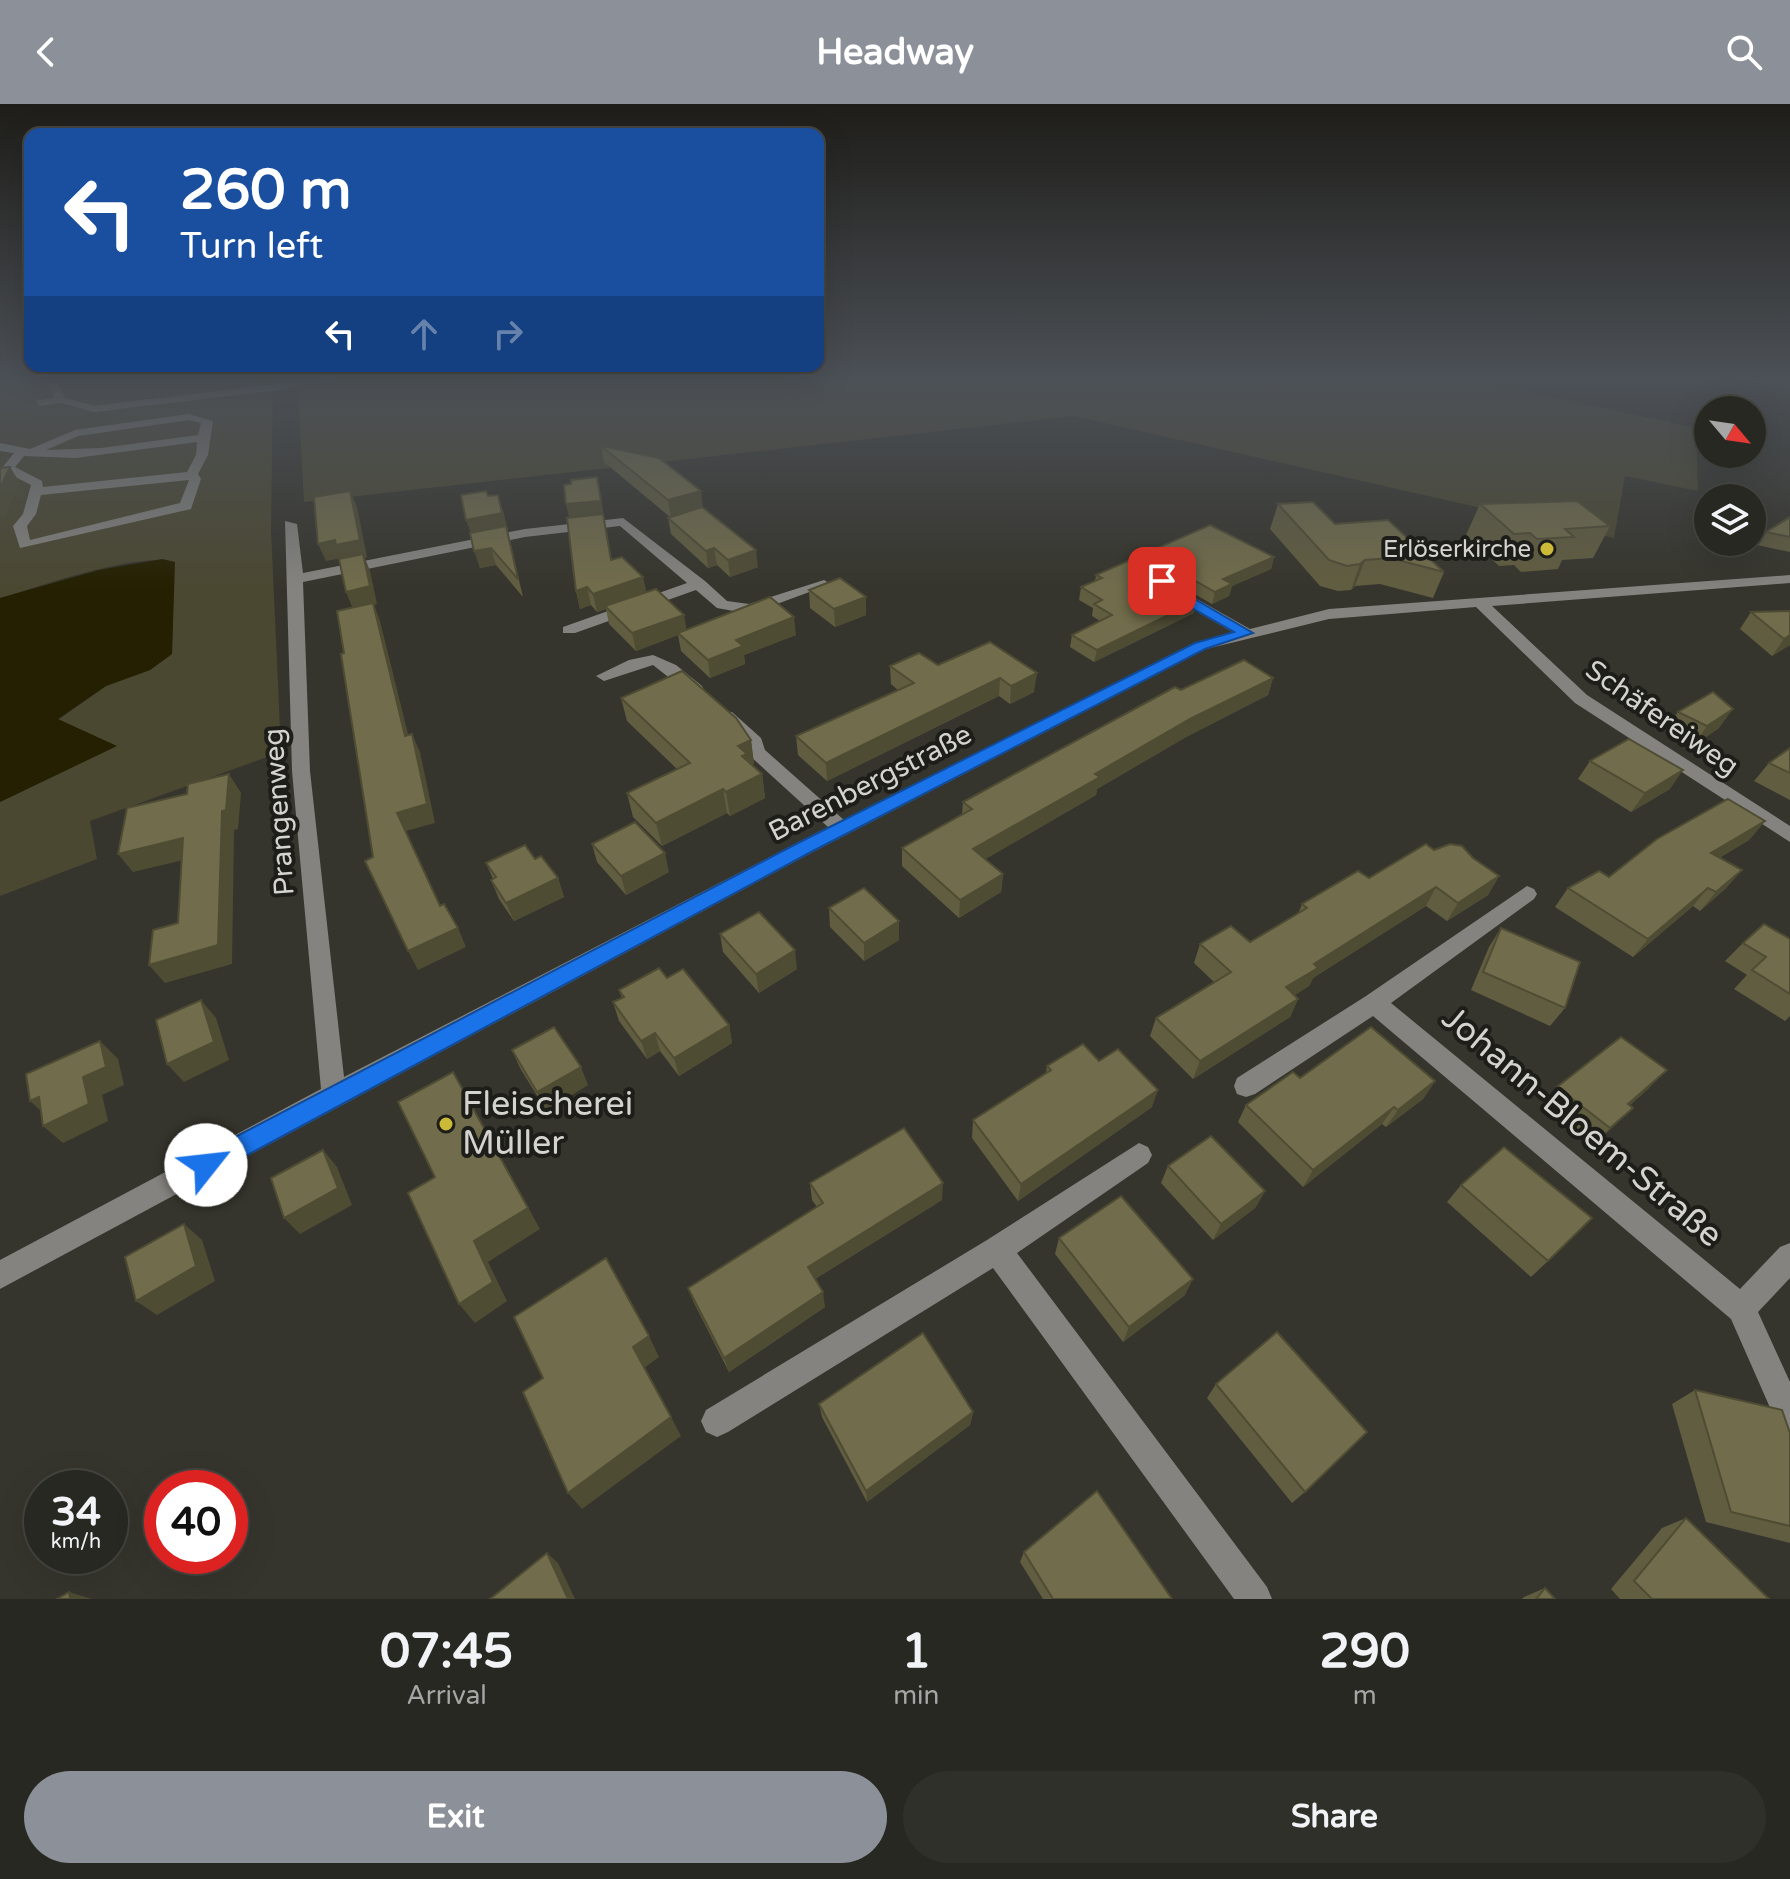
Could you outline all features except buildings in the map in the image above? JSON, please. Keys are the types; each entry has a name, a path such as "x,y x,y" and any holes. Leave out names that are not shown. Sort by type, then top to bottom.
{"street":[{"path":"10,449 59,455 124,449"},
{"path":"35,449 8,468 38,484 29,514 20,526 25,545 186,506 195,479 191,475"},
{"path":"191,475 202,449"},
{"path":"36,492 191,475"},
{"path":"296,579 525,533 623,522 722,605 750,609 824,584"},
{"name":"Prangenweg","path":"290,524 296,579 301,771 334,1095"},
{"path":"1172,575 1160,584 1246,633"},
{"name":"Barenbergstraße","path":"0,1275 334,1095 1200,646 1329,614 1790,579"},
{"path":"569,630 700,584"},
{"name":"Schäfereiweg","path":"1478,601 1581,699 1790,835"},
{"path":"604,676 650,659 665,663 748,735 755,742 756,752 842,829"},
{"path":"1246,1086 1374,1003 1527,894"},
{"name":"Johann-Bloem-Straße","path":"1374,1003 1741,1309 1790,1417"},
{"path":"717,1421 997,1250 1139,1155"},
{"path":"997,1250 1255,1599"},
{"path":"1741,1309 1790,1257"}],"shaded area":[{"path":"0,449 272,449 271,530 281,752 90,821 97,859 0,896 0,802 116,746 58,720 106,686 150,670 172,654 174,562 157,560 113,566 0,598"},
{"path":"301,449 781,449 304,502"},
{"path":"1219,449 1694,449 1698,484 1694,484 1694,490 1625,476 1614,538"},
{"path":"162,559 175,562 172,654 150,670 106,686 58,719 117,746 0,802 0,598 99,570"}],"place":[{"name":"Erlöserkirche","path":"1547,549"},
{"name":"Fleischerei Müller","path":"446,1124"}],"route":[{"path":"206,1165 804,848 1200,646 1246,633 1160,584 1162,581"}]}
